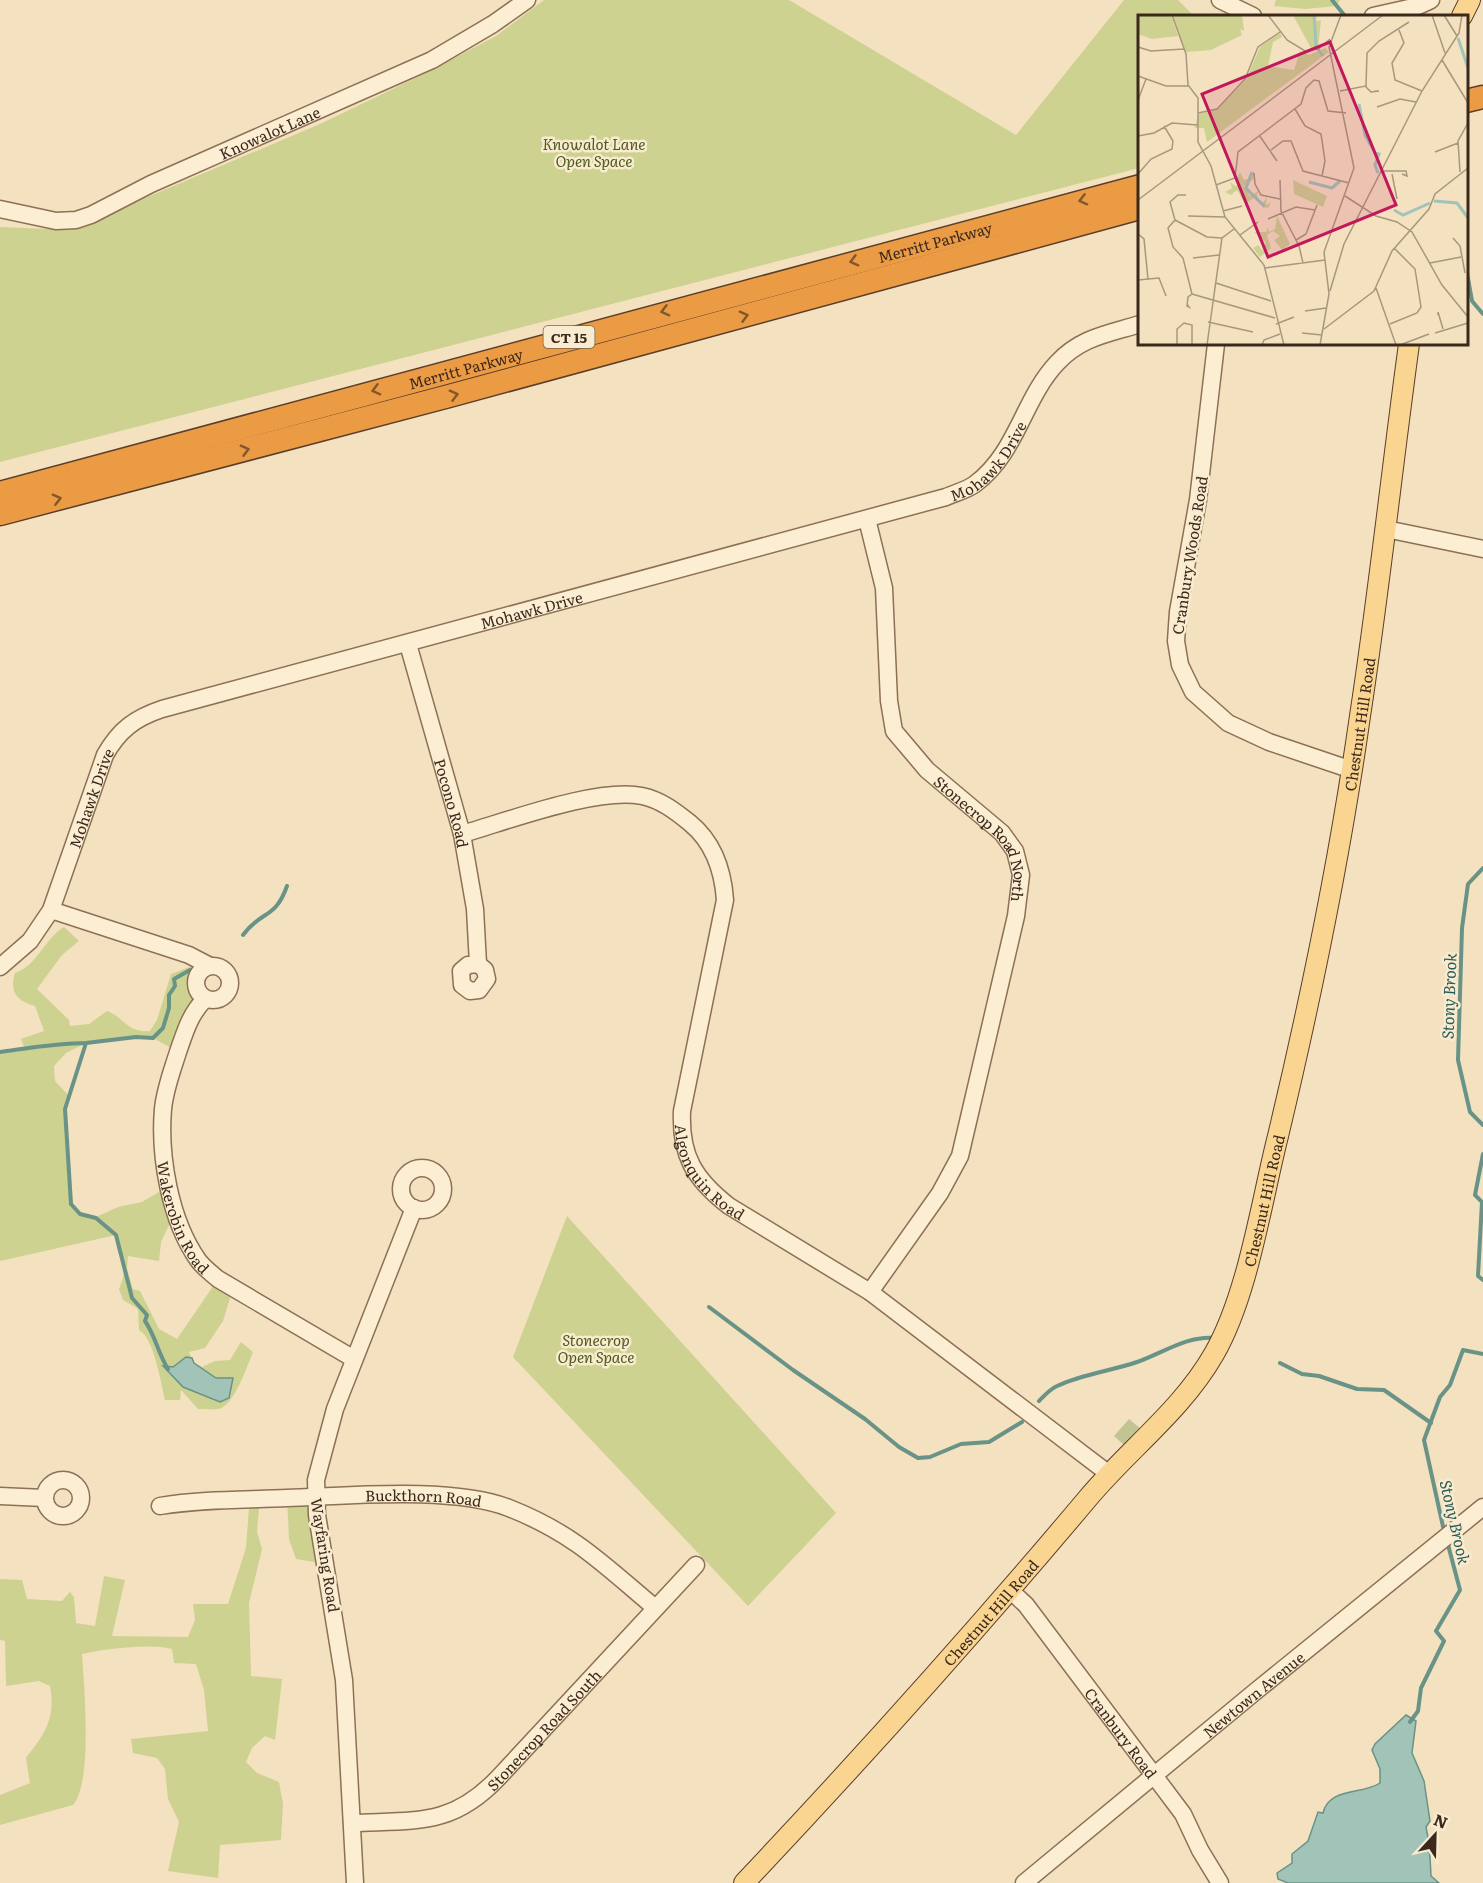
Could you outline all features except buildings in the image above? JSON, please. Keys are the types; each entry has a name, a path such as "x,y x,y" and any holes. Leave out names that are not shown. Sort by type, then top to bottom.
{"highway":[{"path":"1468,101 1483,97"},
{"path":"1468,117 1483,113"},
{"name":"Merritt Parkway","path":"0,493 1138,187"},
{"name":"Merritt Parkway","path":"0,514 484,387 1138,209"}],"main road":[{"path":"1462,15 1470,0"},
{"name":"Chestnut Hill Road","path":"744,1883 889,1728 1011,1591 1109,1474 1195,1384 1218,1347 1232,1313 1288,1090 1332,889 1352,770 1386,529 1408,345"}],"street":[{"name":"Knowalot Lane","path":"0,209 56,220 91,215 151,184 432,60 493,24 527,0"},
{"path":"1220,0 1251,15"},
{"path":"1398,15 1431,0"},
{"name":"Mohawk Drive","path":"0,967 30,941 51,910 105,755 114,739 132,721 162,709 946,497 973,485 998,464 1021,425 1040,384 1058,362 1100,333 1138,324"},
{"name":"Cranbury Woods Road","path":"1215,345 1198,500 1177,618 1176,641 1180,665 1193,692 1228,723 1269,742 1352,770"},
{"name":"Stonecrop Road North","path":"867,519 884,588 889,701 894,731 927,770 1002,833 1015,851 1021,875 1014,926 960,1156 940,1193 870,1292"},
{"path":"1386,529 1483,549"},
{"name":"Pocono Road","path":"408,644 462,834 475,909 478,964"},
{"name":"Algonquin Road","path":"462,834 571,804 622,794 659,802 676,811 699,830 715,855 721,873 725,900 682,1111 681,1135 688,1160 705,1185 729,1206 870,1292 1109,1474"},
{"path":"51,910 189,955 226,972 229,989 222,998 205,999 197,990 196,978 204,968 210,966"},
{"name":"Wakerobin Road","path":"205,999 191,1017 167,1083 163,1109 164,1153 169,1186 187,1241 199,1261 218,1279 354,1359"},
{"name":"Wayfaring Road","path":"355,1883 342,1656 315,1497 319,1462 327,1432 414,1208"},
{"path":"0,1496 44,1498"},
{"name":"Buckthorn Road","path":"160,1506 188,1501 315,1497 420,1496 494,1502 549,1526 582,1545 654,1607"},
{"name":"Newtown Avenue","path":"1024,1883 1483,1507"},
{"name":"Stonecrop Road South","path":"352,1823 440,1817 472,1803 500,1777 654,1607 696,1565"},
{"name":"Cranbury Road","path":"1011,1591 1026,1605 1183,1814 1200,1850 1220,1883"}],"green space":[{"name":"Knowalot Lane Open Space","path":"544,0 789,0 1016,135 1124,0 1178,0 1193,15 1138,15 1138,168 0,462 0,227 49,229 98,218 320,124 496,36"},
{"path":"1276,0 1340,0 1336,6 1305,9 1274,6"},
{"path":"64,927 79,941 62,955 37,989 69,1020 70,1026 89,1024 107,1011 136,1030 150,1031 157,1020 171,974 192,966 189,955 204,968 196,978 200,995 171,1048 153,1038 136,1037 86,1043 66,1053 54,1066 55,1081 70,1097 65,1109 70,1186 74,1210 80,1214 96,1217 118,1207 142,1202 169,1186 171,1221 161,1242 159,1261 128,1256 127,1269 133,1289 140,1291 159,1329 177,1339 214,1285 233,1288 223,1321 205,1348 189,1352 194,1363 202,1367 215,1361 230,1360 241,1342 253,1352 235,1394 224,1407 218,1409 198,1409 181,1390 180,1400 165,1400 153,1351 139,1330 138,1309 123,1300 119,1289 124,1272 117,1250 116,1235 0,1261 0,1052 25,1049 21,1039 44,1031 35,1006 16,995 13,980 15,973 30,964 51,938"},
{"name":"Stonecrop Open Space","path":"567,1216 836,1513 748,1606 513,1357"},
{"path":"1129,1419 1141,1429 1125,1446 1114,1436"},
{"path":"315,1497 327,1564 296,1559 289,1539 287,1498"},
{"path":"249,1508 259,1508 257,1532 262,1549 249,1603 251,1676 282,1679 275,1740 265,1736 252,1748 246,1762 257,1773 279,1782 283,1804 281,1840 220,1845 218,1878 168,1871 179,1822 168,1799 165,1769 157,1758 133,1753 131,1739 208,1731 204,1690 196,1664 174,1663 172,1649 162,1647 115,1649 82,1654 86,1733 83,1776 79,1793 73,1805 0,1825 0,1795 30,1783 26,1758 44,1733 50,1717 51,1697 50,1686 39,1681 6,1686 5,1641 0,1640 0,1579 22,1580 27,1599 62,1601 70,1592 74,1597 76,1623 95,1626 104,1576 125,1580 112,1636 188,1637 195,1620 193,1604 228,1604 246,1548"}],"water":[{"path":"186,1357 192,1358 194,1363 216,1378 233,1378 229,1398 220,1402 183,1387 163,1366 173,1367"},
{"path":"1406,1715 1416,1721 1412,1753 1424,1781 1430,1821 1426,1827 1431,1876 1439,1883 1288,1883 1278,1879 1277,1873 1292,1863 1292,1854 1308,1841 1318,1812 1323,1813 1326,1805 1339,1795 1373,1787 1380,1783 1380,1769 1372,1750 1375,1744"}],"waterway":[{"name":"Stony Brook","path":"1332,0 1344,15"},
{"name":"Stony Brook","path":"1468,278 1472,301 1483,314"},
{"name":"Stony Brook","path":"1483,868 1468,884 1462,928 1458,1060 1470,1112 1483,1125"},
{"path":"243,935 273,910 287,886"},
{"path":"168,1369 145,1321 147,1315 132,1298 116,1235 96,1218 80,1214 71,1204 65,1109 86,1043 136,1037 153,1038 163,1028 169,1008 169,995 175,986 174,979 190,970"},
{"path":"0,1052 86,1043"},
{"name":"Stony Brook","path":"1483,1154 1475,1195 1482,1202 1478,1276 1483,1280"},
{"path":"709,1307 793,1370 865,1419 899,1447 918,1458 930,1457 961,1444 989,1442 1022,1422"},
{"path":"1039,1401 1052,1389 1067,1382 1137,1362 1195,1339 1216,1338"},
{"name":"Stony Brook","path":"1444,1531 1424,1440 1440,1397 1450,1385 1463,1350 1483,1354"},
{"path":"1280,1363 1302,1374 1319,1376 1357,1389 1384,1390 1431,1423"},
{"name":"Stony Brook","path":"1410,1722 1418,1711 1421,1688 1444,1641 1436,1631 1460,1590 1447,1541"}]}
